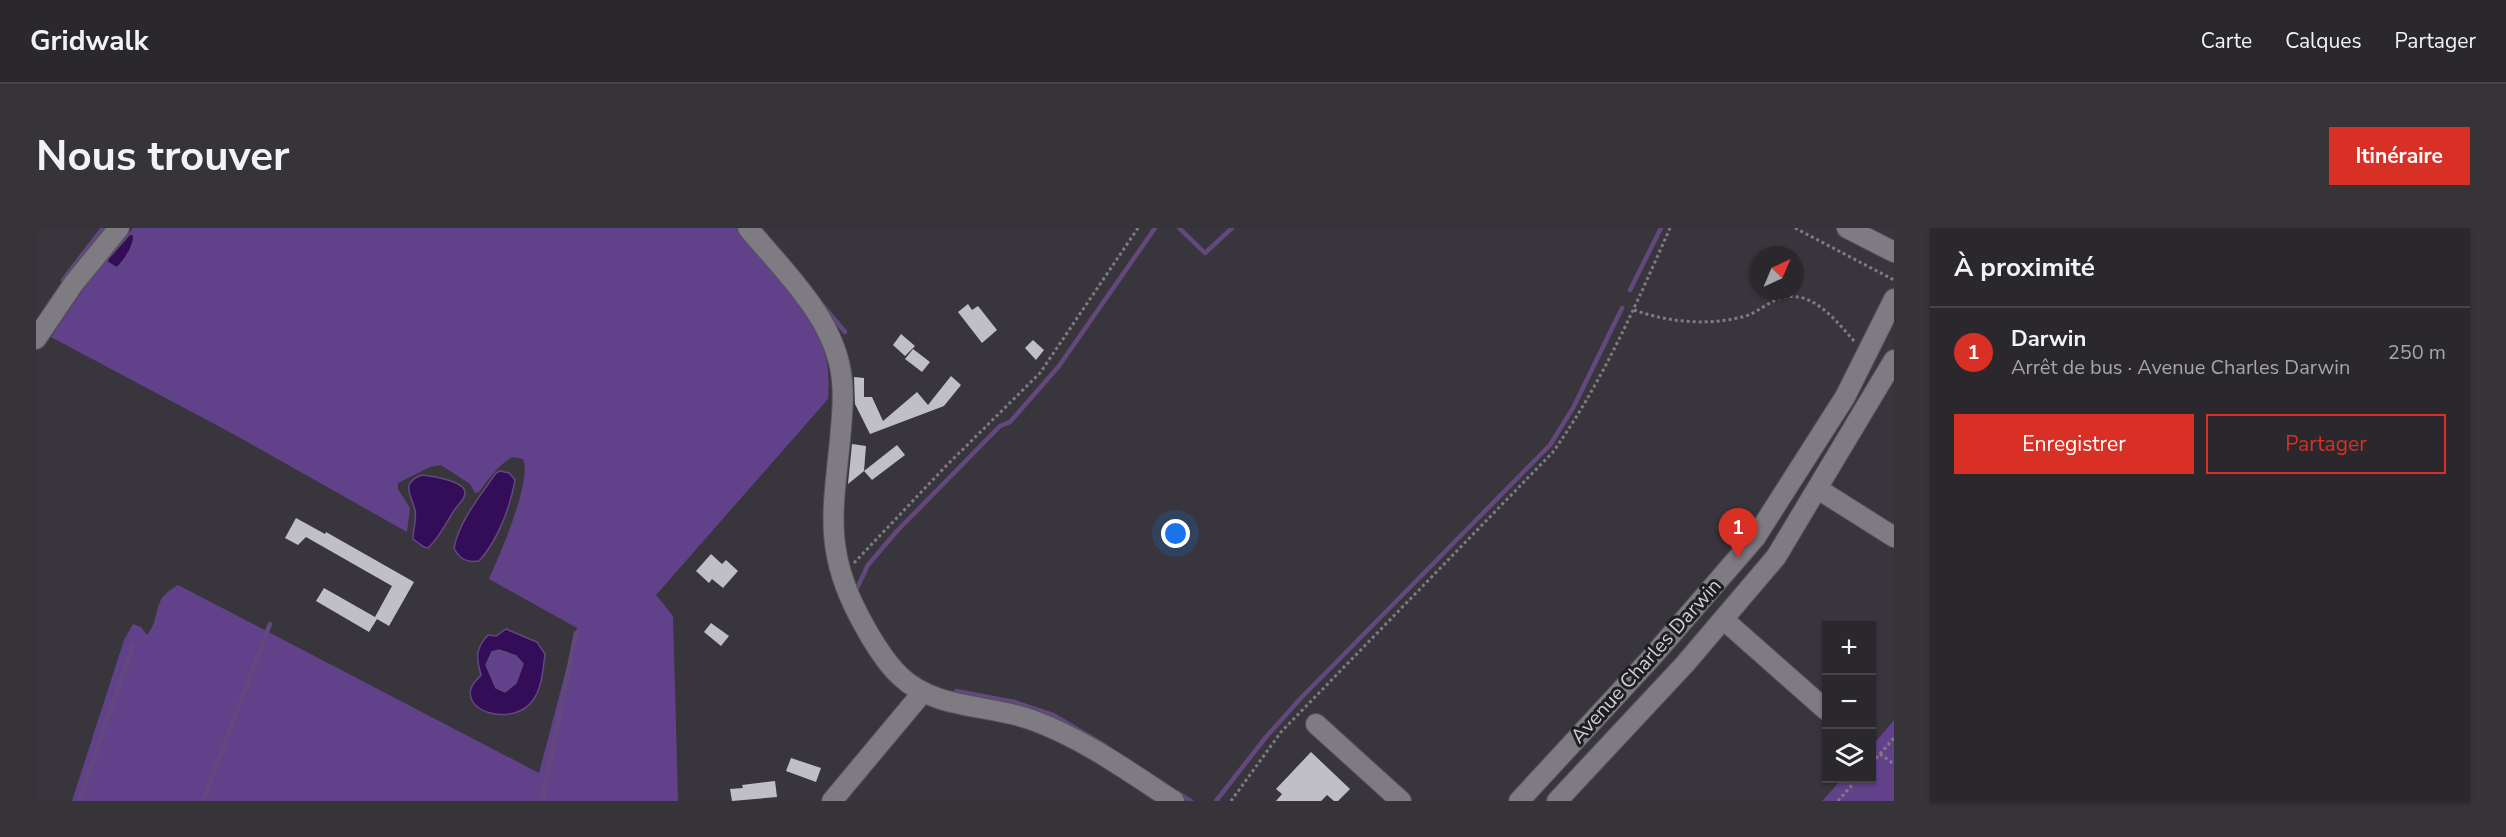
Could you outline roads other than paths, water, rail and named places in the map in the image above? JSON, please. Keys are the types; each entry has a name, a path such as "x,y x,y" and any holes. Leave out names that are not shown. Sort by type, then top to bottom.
{"street":[{"path":"36,339 74,283 119,228"},
{"path":"748,228 816,313 827,331 840,366 843,411 833,533 836,557 841,577 863,623 889,664 911,685 923,692 959,704 1031,719 1062,732 1174,801"},
{"path":"1847,228 1892,248"},
{"name":"Avenue Charles Darwin","path":"1519,801 1652,657 1755,538 1845,397 1894,299"},
{"name":"Avenue Charles Darwin","path":"1557,801 1723,619 1776,557 1894,360"},
{"path":"1818,489 1894,537"},
{"path":"1723,619 1822,706"},
{"path":"832,801 923,692"},
{"path":"1316,724 1401,801"}],"waterway":[{"path":"63,280 103,228"},
{"path":"857,588 868,565 896,532 1000,426 1010,422 1059,366 1155,228"},
{"path":"1179,228 1205,253 1232,228"},
{"path":"1630,290 1661,228"},
{"path":"820,302 845,332"},
{"path":"1216,801 1266,737 1299,700 1550,445 1573,408 1622,308"},
{"path":"203,801 270,624"},
{"path":"542,801 576,633"},
{"path":"79,801 133,645"},
{"path":"956,691 1014,702 1053,715 1106,746"},
{"path":"1176,792 1191,801"}],"place":[{"name":"Darwin","path":"1738,558"}]}
